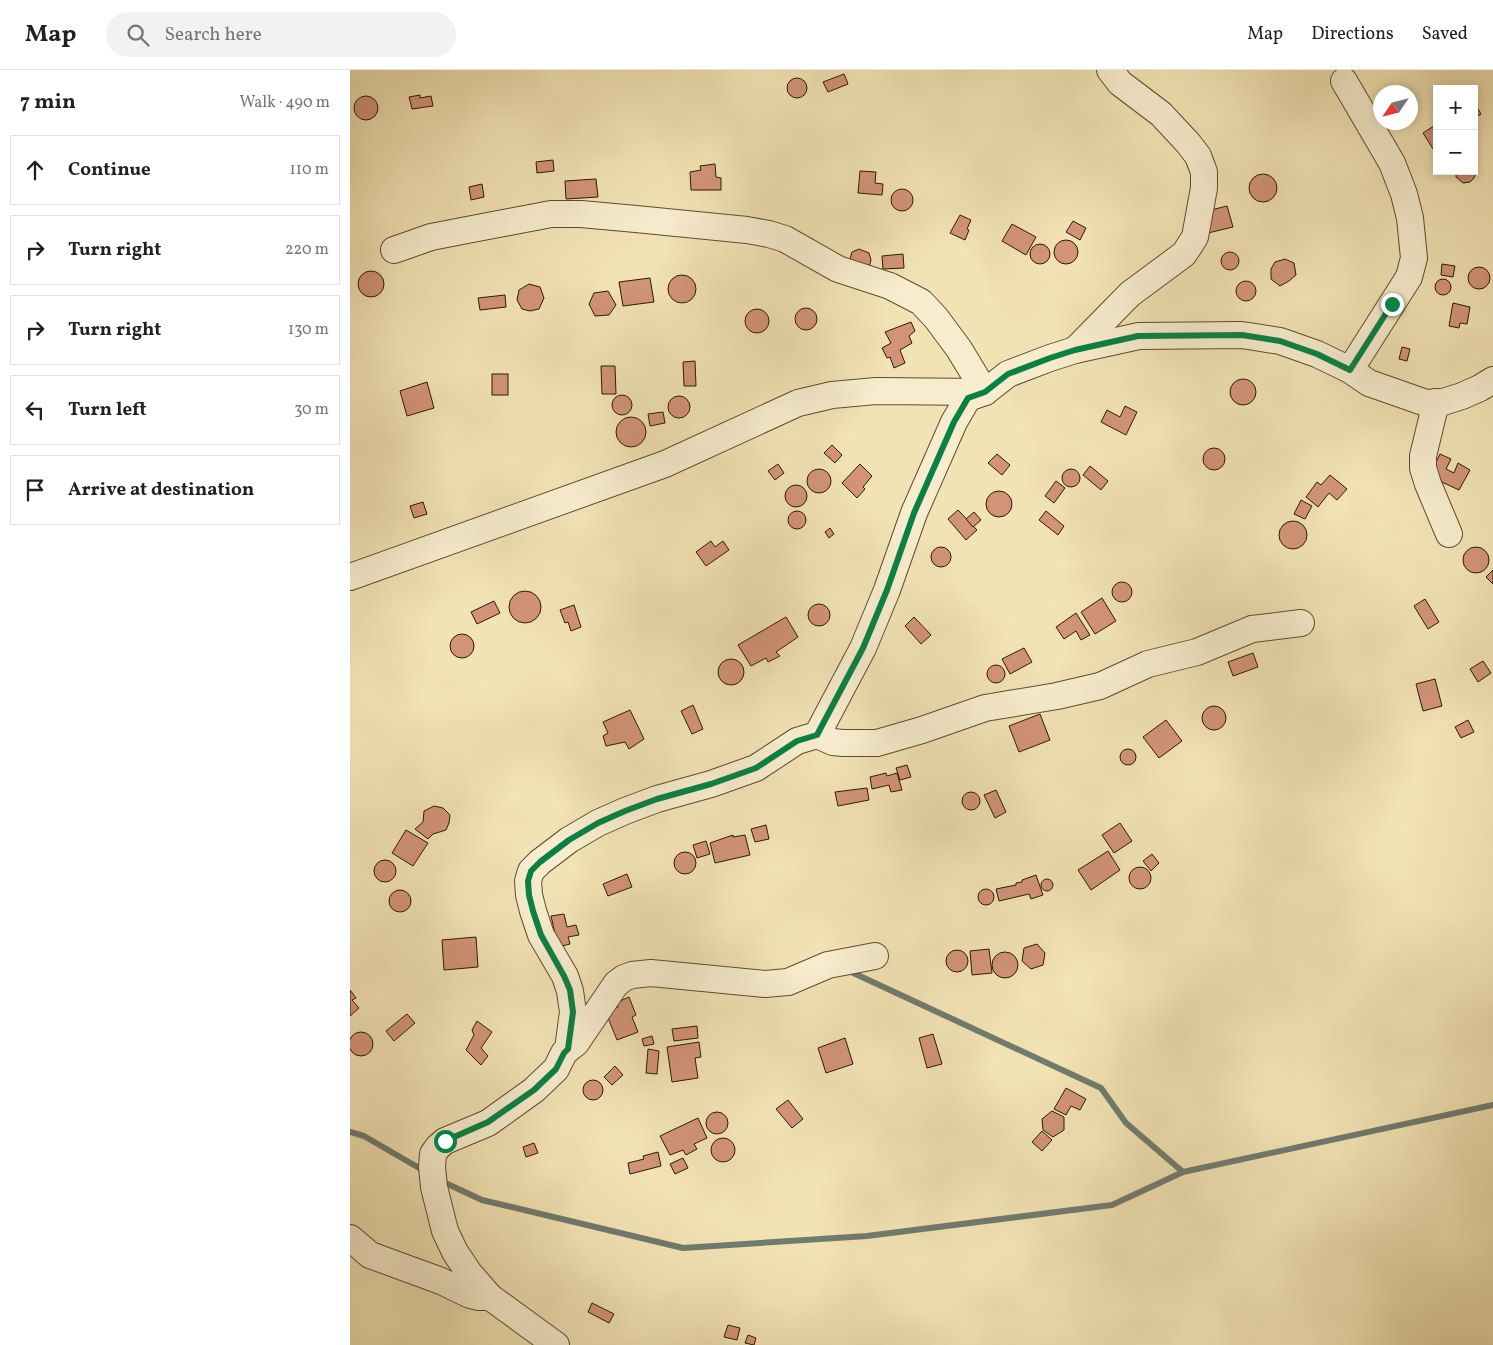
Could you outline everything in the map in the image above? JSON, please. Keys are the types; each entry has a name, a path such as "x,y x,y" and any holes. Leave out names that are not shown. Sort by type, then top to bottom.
{"street":[{"path":"1075,350 1130,294 1184,254 1195,238 1204,188 1204,172 1198,156 1188,143 1161,114 1120,83 1110,70"},
{"path":"1344,81 1392,163 1404,194 1410,218 1414,258 1409,277 1350,370"},
{"path":"394,250 431,237 551,214 618,217 747,230 769,234 785,239 838,269 890,286 921,302 936,318 959,349 985,392"},
{"path":"817,735 863,648 887,590 914,513 954,422 968,398 985,392 1008,374 1075,350 1138,336 1242,335 1280,341 1317,354 1350,370 1369,384 1426,403 1462,396 1493,380"},
{"path":"350,577 665,464 798,403 832,395 876,391 985,392"},
{"path":"1436,402 1423,456 1423,468 1449,534"},
{"path":"568,1049 573,1012 570,990 541,935 529,895 528,881 531,871 540,862 569,840 598,823 657,799 711,784 756,768 797,741 817,735 833,742 877,743 922,730 985,708 1057,696 1100,686 1148,664 1197,652 1252,628 1301,623"},
{"path":"556,1345 490,1297 477,1284 455,1252 446,1231 434,1187 433,1154 445,1141 488,1122 534,1090 556,1069 564,1053 576,1043 616,984 624,978 651,973 765,984 788,982 828,965 874,956"},
{"path":"350,1238 370,1255 441,1281 470,1295 490,1297"}],"building":[{"path":"844,74 848,84 828,92 823,82"},
{"path":"797,78 804,81 807,88 804,95 797,98 790,95 787,88 790,81"},
{"path":"420,95 420,98 431,96 433,106 412,109 409,97"},
{"path":"366,96 374,100 378,108 374,116 366,120 358,116 354,108 358,100"},
{"path":"1433,127 1433,149 1423,133"},
{"path":"553,160 554,171 537,173 536,162"},
{"path":"715,164 716,177 721,178 721,190 691,190 690,172 701,170 700,166"},
{"path":"860,171 876,172 875,183 883,184 882,195 858,193"},
{"path":"1263,174 1273,178 1277,188 1273,198 1263,202 1253,198 1249,188 1253,178"},
{"path":"1456,175 1475,175 1470,182 1463,183"},
{"path":"596,179 598,197 566,199 565,181"},
{"path":"482,184 484,197 471,200 469,187"},
{"path":"902,189 910,192 913,200 910,208 902,211 894,208 891,200 894,192"},
{"path":"1227,206 1233,227 1208,233 1203,212"},
{"path":"960,215 971,220 965,240 950,233"},
{"path":"1073,221 1086,228 1080,240 1066,232"},
{"path":"1012,224 1036,237 1026,255 1002,241"},
{"path":"1066,240 1074,244 1078,252 1074,260 1066,264 1058,260 1054,252 1058,244"},
{"path":"1040,244 1047,247 1050,254 1047,261 1040,264 1033,261 1030,254 1033,247"},
{"path":"859,249 869,253 871,260 869,267 849,262 852,252"},
{"path":"1230,252 1236,255 1239,261 1236,267 1230,270 1224,267 1221,261 1224,255"},
{"path":"903,254 904,268 883,269 882,256"},
{"path":"1285,259 1294,263 1296,275 1280,286 1271,279 1271,269 1275,262"},
{"path":"1442,264 1455,266 1453,277 1441,275"},
{"path":"1479,267 1487,270 1490,278 1487,286 1479,289 1471,286 1468,278 1471,270"},
{"path":"371,271 380,275 384,284 380,293 371,297 362,293 358,284 362,275"},
{"path":"682,275 692,279 696,289 692,299 682,303 672,299 668,289 672,279"},
{"path":"650,278 654,302 623,306 619,282"},
{"path":"1443,279 1451,287 1443,295 1435,287"},
{"path":"1246,281 1253,284 1256,291 1253,298 1246,301 1239,298 1236,291 1239,284"},
{"path":"529,284 540,287 544,298 539,309 530,311 522,309 517,300 519,290"},
{"path":"608,291 616,305 609,315 595,316 589,304 594,293"},
{"path":"505,295 506,307 480,310 478,298"},
{"path":"1453,303 1470,307 1467,324 1460,323 1459,328 1449,326"},
{"path":"806,308 814,311 817,319 814,327 806,330 798,327 795,319 798,311"},
{"path":"757,309 765,313 769,321 765,329 757,333 749,329 745,321 749,313"},
{"path":"911,322 915,331 909,336 912,343 900,350 905,363 894,368 890,357 887,358 882,348 891,343 885,332"},
{"path":"1402,347 1410,349 1407,361 1399,359"},
{"path":"695,361 696,386 684,386 683,362"},
{"path":"601,366 615,366 616,394 602,394"},
{"path":"492,374 508,374 508,395 492,395"},
{"path":"1243,379 1252,383 1256,392 1252,401 1243,405 1234,401 1230,392 1234,383"},
{"path":"427,382 434,408 407,416 400,391"},
{"path":"622,395 629,398 632,405 629,412 622,415 615,412 612,405 615,398"},
{"path":"679,396 687,399 690,407 687,415 679,418 671,415 668,407 671,399"},
{"path":"1125,406 1137,412 1126,435 1101,422 1107,410 1120,417"},
{"path":"663,412 665,423 650,426 648,414"},
{"path":"631,417 641,422 646,432 641,442 631,447 621,442 616,432 621,422"},
{"path":"832,445 842,455 835,463 824,453"},
{"path":"1214,448 1222,451 1225,459 1222,467 1214,470 1206,467 1203,459 1206,451"},
{"path":"997,454 1010,465 1002,475 988,463"},
{"path":"1440,454 1451,459 1446,469 1454,473 1458,463 1470,470 1459,490 1429,476"},
{"path":"778,464 784,473 775,480 768,471"},
{"path":"860,464 872,476 863,487 865,489 857,498 842,483"},
{"path":"1090,466 1108,481 1101,490 1083,475"},
{"path":"819,469 824,470 830,476 830,486 824,492 819,493 814,492 808,486 807,481 808,476 814,470"},
{"path":"1071,469 1077,472 1080,478 1077,484 1071,487 1065,484 1062,478 1065,472"},
{"path":"1330,475 1347,489 1337,500 1329,493 1318,507 1306,497 1317,482 1321,485"},
{"path":"1056,481 1065,488 1054,503 1045,496"},
{"path":"796,485 804,488 807,496 804,504 796,507 788,504 785,496 788,488"},
{"path":"999,491 1008,495 1012,504 1008,513 999,517 990,513 986,504 990,495"},
{"path":"1301,500 1312,506 1305,519 1294,514"},
{"path":"423,502 427,514 414,518 410,506"},
{"path":"958,510 977,530 966,540 948,519"},
{"path":"797,511 803,514 806,520 803,526 797,529 791,526 788,520 791,514"},
{"path":"1046,511 1064,526 1058,535 1039,520"},
{"path":"974,512 981,520 973,527 966,519"},
{"path":"1293,521 1303,525 1307,535 1303,545 1293,549 1283,545 1279,535 1283,525"},
{"path":"830,528 834,534 829,538 825,532"},
{"path":"711,541 715,547 723,541 729,550 706,566 696,552"},
{"path":"941,547 948,550 951,557 948,564 941,567 934,564 931,557 934,550"},
{"path":"1476,547 1485,551 1489,560 1485,569 1476,573 1467,569 1463,560 1467,551"},
{"path":"1493,570 1493,584 1486,577"},
{"path":"1118,582 1126,582 1132,588 1132,596 1126,602 1118,602 1112,596 1112,588"},
{"path":"525,591 536,596 541,607 536,618 525,623 514,618 509,607 514,596"},
{"path":"1102,598 1116,621 1095,634 1081,612"},
{"path":"1425,599 1439,622 1428,629 1414,606"},
{"path":"494,601 500,613 477,624 471,612"},
{"path":"819,604 827,607 830,615 827,623 819,626 811,623 808,615 811,607"},
{"path":"574,605 581,627 571,631 568,622 565,623 560,610"},
{"path":"1076,613 1090,635 1081,640 1076,631 1064,639 1056,627"},
{"path":"786,617 798,637 776,652 780,656 768,662 766,658 751,666 738,645"},
{"path":"914,617 931,635 921,644 905,626"},
{"path":"462,634 471,637 474,646 471,655 462,658 453,655 450,646 453,637"},
{"path":"1024,648 1032,662 1010,674 1002,659"},
{"path":"1253,653 1258,667 1233,676 1228,662"},
{"path":"731,659 740,663 744,672 740,681 731,685 722,681 718,672 722,663"},
{"path":"1483,661 1491,673 1478,682 1470,669"},
{"path":"996,665 1004,670 1005,674 1000,682 996,683 988,678 987,674 992,666"},
{"path":"1435,679 1442,706 1423,711 1416,684"},
{"path":"693,705 703,729 692,734 681,711"},
{"path":"1214,706 1219,707 1225,713 1225,723 1219,729 1214,730 1209,729 1203,723 1202,718 1203,713 1209,707"},
{"path":"630,710 644,739 629,749 625,742 606,746 603,736 608,733 603,722"},
{"path":"1040,714 1050,740 1019,752 1009,726"},
{"path":"1166,720 1182,741 1159,758 1143,737"},
{"path":"1468,720 1474,732 1461,738 1455,727"},
{"path":"1125,749 1131,749 1136,754 1134,763 1125,765 1120,760 1120,754"},
{"path":"907,765 911,777 900,780 896,768"},
{"path":"886,773 887,776 897,773 902,790 891,792 889,785 872,789 870,777"},
{"path":"867,788 869,800 838,806 835,792"},
{"path":"996,790 1006,812 995,818 984,795"},
{"path":"971,792 977,795 980,801 977,807 971,810 965,807 962,801 965,795"},
{"path":"434,806 443,808 450,815 449,823 446,830 433,834 428,839 415,829 423,822 424,811"},
{"path":"1120,823 1132,841 1114,853 1102,835"},
{"path":"766,825 769,839 755,842 751,829"},
{"path":"406,830 428,843 413,866 392,853"},
{"path":"733,835 733,837 745,835 750,855 715,863 710,843"},
{"path":"706,841 710,854 697,858 693,845"},
{"path":"1108,851 1120,870 1091,890 1078,870"},
{"path":"681,852 689,852 696,859 696,867 689,874 681,874 674,867 674,859"},
{"path":"1152,854 1159,863 1151,871 1143,861"},
{"path":"385,860 395,867 396,871 389,881 385,882 375,875 374,871 381,861"},
{"path":"1140,867 1148,870 1151,878 1148,886 1140,889 1132,886 1129,878 1132,870"},
{"path":"627,874 632,887 608,896 603,884"},
{"path":"1036,875 1043,895 1031,899 1029,894 999,901 996,889 1016,885 1016,883 1022,882 1022,880"},
{"path":"1045,879 1049,879 1053,885 1049,891 1045,891 1041,887 1041,883"},
{"path":"983,889 989,889 994,894 992,903 983,905 978,900 978,894"},
{"path":"400,890 408,893 411,901 408,909 400,912 392,909 389,901 392,893"},
{"path":"564,914 567,927 576,925 579,935 568,937 570,944 558,947 551,916"},
{"path":"476,937 478,967 444,970 442,940"},
{"path":"1037,944 1045,953 1043,965 1031,969 1022,961 1024,948"},
{"path":"989,949 992,973 972,975 970,951"},
{"path":"957,950 965,953 968,961 965,969 957,972 949,969 946,961 949,953"},
{"path":"1005,952 1014,956 1018,965 1014,974 1005,978 996,974 992,965 996,956"},
{"path":"350,990 356,998 352,1000 359,1008 350,1016"},
{"path":"629,997 636,1015 632,1017 638,1032 617,1040 606,1013 618,1007 616,1003"},
{"path":"407,1014 415,1023 394,1041 386,1031"},
{"path":"477,1021 492,1032 481,1048 488,1056 481,1065 466,1050 474,1035 472,1030"},
{"path":"697,1026 698,1038 674,1041 672,1029"},
{"path":"361,1032 370,1035 373,1044 370,1053 361,1056 352,1053 349,1044 352,1035"},
{"path":"933,1034 942,1064 927,1068 919,1038"},
{"path":"652,1036 654,1044 644,1046 642,1039"},
{"path":"845,1038 853,1064 826,1073 818,1048"},
{"path":"699,1042 701,1057 695,1058 698,1078 672,1082 667,1047"},
{"path":"648,1049 659,1051 657,1074 646,1073"},
{"path":"615,1066 623,1075 612,1085 604,1077"},
{"path":"593,1080 600,1083 603,1090 600,1097 593,1100 586,1097 583,1090 586,1083"},
{"path":"1066,1088 1086,1099 1080,1110 1071,1106 1066,1115 1054,1109"},
{"path":"788,1100 803,1119 792,1128 776,1109"},
{"path":"1052,1111 1064,1117 1064,1130 1053,1137 1043,1130 1042,1119"},
{"path":"717,1112 727,1119 728,1123 721,1133 717,1134 707,1127 706,1123 713,1113"},
{"path":"698,1118 707,1138 694,1144 697,1149 686,1155 683,1150 670,1155 660,1136"},
{"path":"1042,1131 1052,1140 1042,1151 1032,1142"},
{"path":"723,1138 732,1141 735,1150 732,1159 723,1162 714,1159 711,1150 714,1141"},
{"path":"534,1143 538,1153 526,1157 523,1147"},
{"path":"658,1152 661,1166 630,1174 628,1163 644,1159 643,1156"},
{"path":"683,1158 688,1168 675,1174 670,1164"},
{"path":"592,1303 614,1314 609,1323 588,1312"},
{"path":"728,1325 740,1328 737,1340 724,1337"},
{"path":"748,1335 756,1338 754,1345 745,1343"}],"waterway":[{"path":"849,971 1101,1088 1126,1123 1183,1172"},
{"path":"439,1180 482,1200 683,1248 867,1236 1112,1205 1183,1172 1493,1105"},
{"path":"350,1132 364,1136 426,1172"}],"route":[{"path":"445,1141 488,1122 534,1090 556,1069 568,1049 573,1012 570,990 541,935 533,911 528,881 531,871 569,840 598,823 657,799 711,784 756,768 797,741 817,735 863,648 887,590 914,513 954,422 968,398 985,392 1008,374 1050,358 1075,350 1138,336 1242,335 1280,341 1317,354 1350,370 1392,304"}]}
